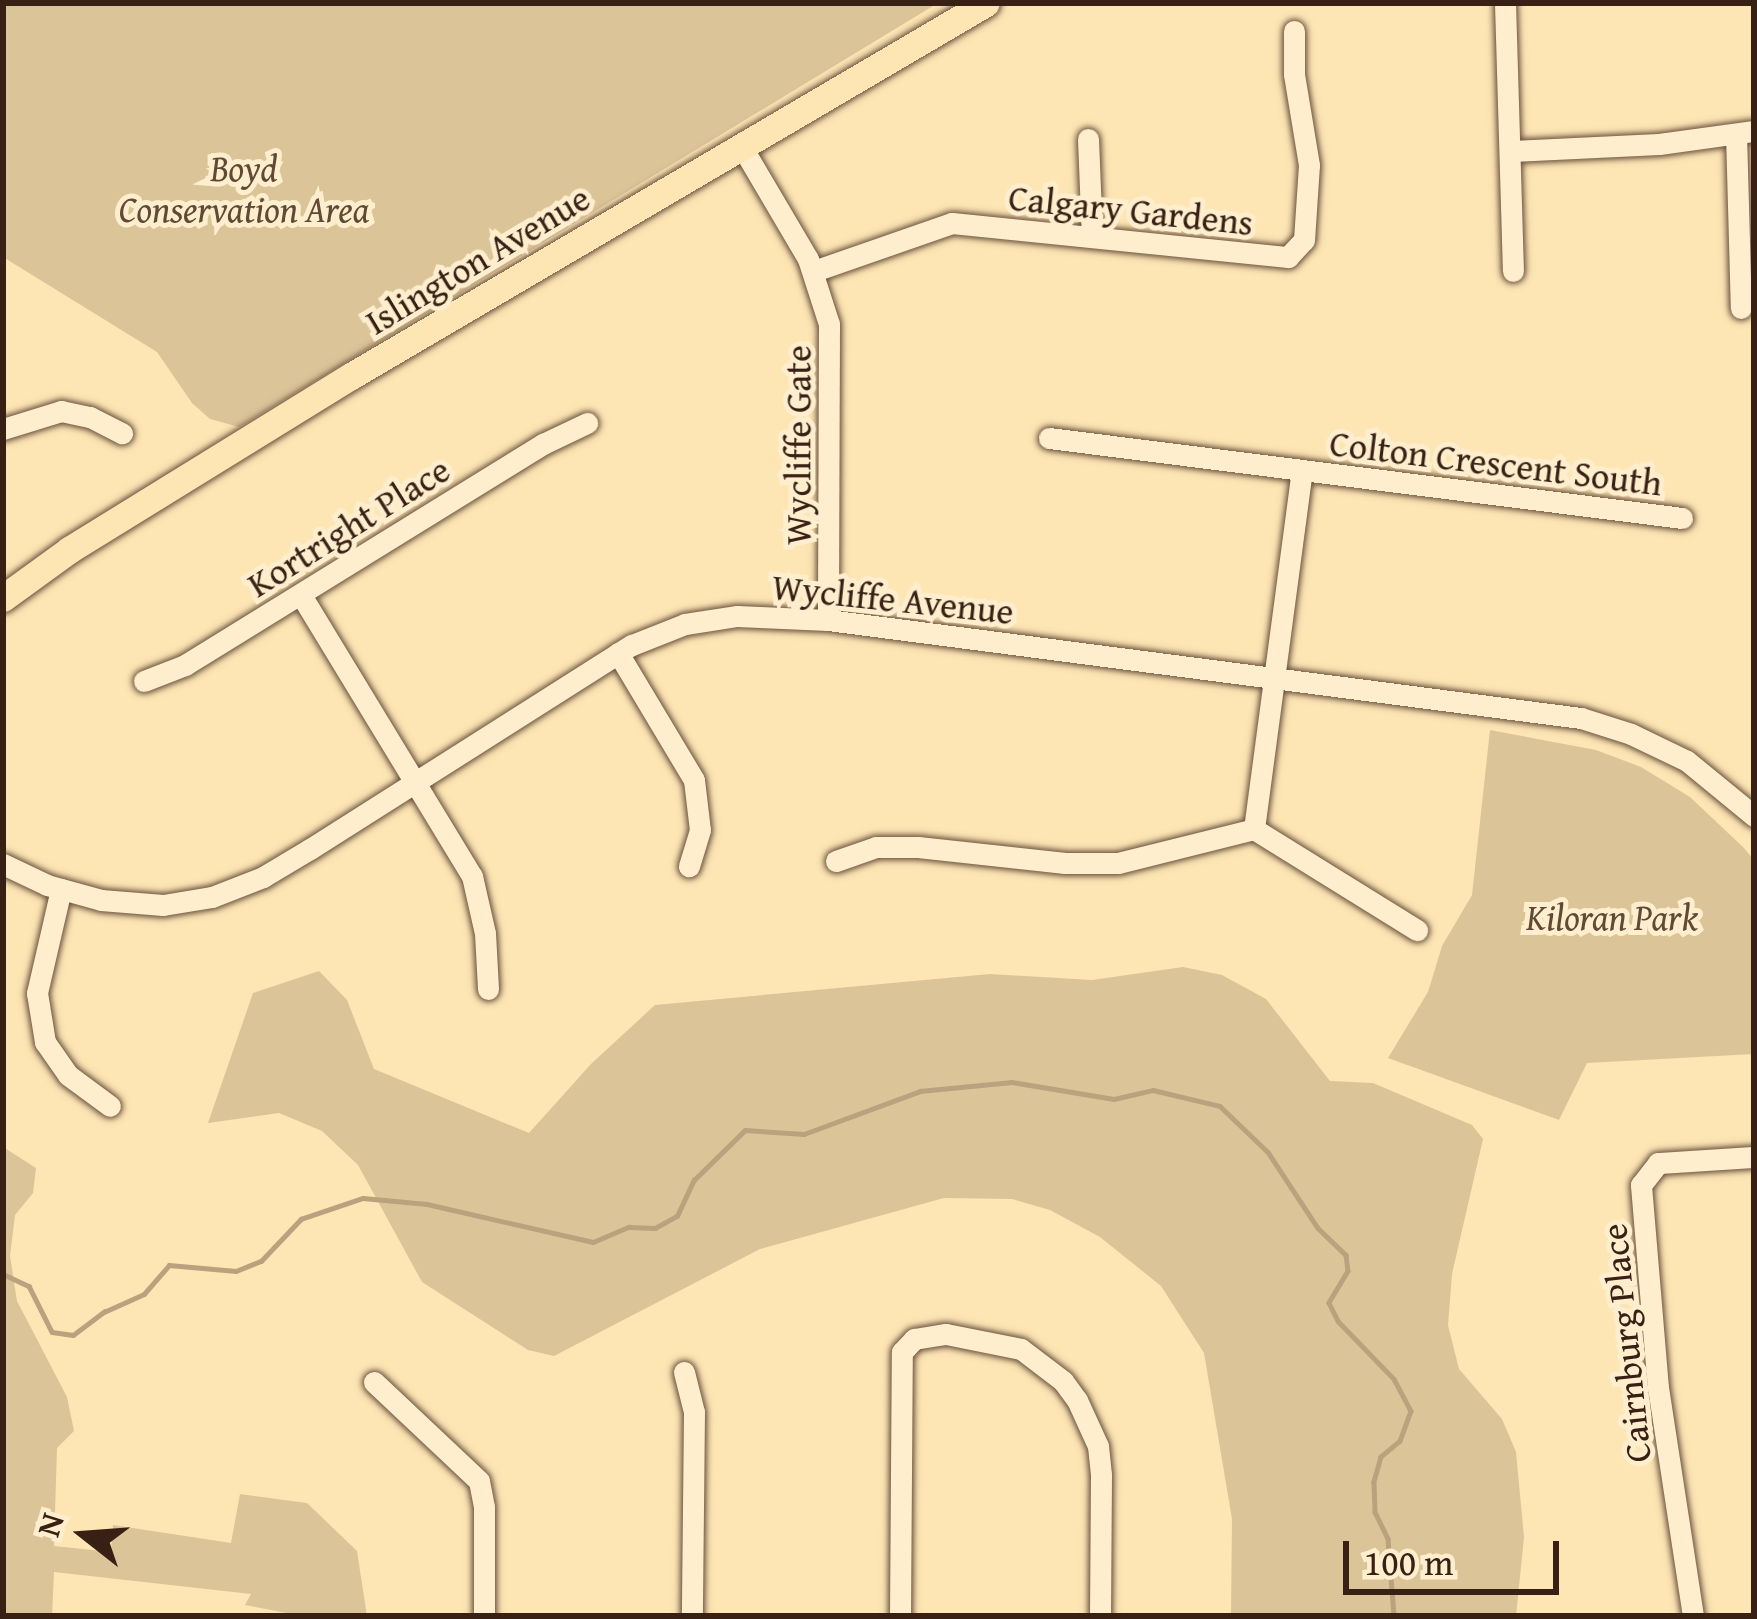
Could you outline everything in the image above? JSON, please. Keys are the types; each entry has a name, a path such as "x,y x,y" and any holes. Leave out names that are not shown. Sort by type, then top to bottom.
{"main road":[{"name":"Islington Avenue","path":"6,594 351,376 986,3"}],"street":[{"path":"1505,3 1513,271"},
{"name":"Calgary Gardens","path":"814,271 952,223 1254,256 1298,252 1309,165 1294,74 1294,31"},
{"path":"1512,151 1745,132 1741,308"},
{"path":"1088,139 1092,237"},
{"name":"Wycliffe Gate","path":"742,147 814,271 831,334 828,620"},
{"path":"3,429 61,411 90,417 122,433"},
{"name":"Kortright Place","path":"144,681 184,665 543,444 586,423"},
{"name":"Colton Crescent South","path":"1049,438 1682,518"},
{"path":"1254,829 1302,471"},
{"path":"301,595 472,876 485,933 488,988"},
{"name":"Wycliffe Avenue","path":"3,864 61,890 163,905 212,897 263,877 618,653 667,629 701,620 828,620 1539,711 1607,725 1687,761 1753,812"},
{"path":"618,653 694,780 700,830 689,866"},
{"path":"836,861 876,848 918,847 1104,864 1254,829 1417,930"},
{"path":"61,890 37,993 45,1042 68,1075 110,1106"},
{"name":"Cairnburg Place","path":"1694,1616 1658,1388 1641,1185 1658,1163 1754,1157"},
{"path":"900,1616 902,1352 914,1339 946,1334 1021,1349 1063,1381 1077,1400 1098,1446 1100,1616"},
{"path":"684,1372 694,1412 692,1616"},
{"path":"374,1382 479,1481 484,1507 484,1616"}],"green space":[{"name":"Boyd Conservation Area","path":"3,3 938,3 239,427 210,419 192,403 157,352 3,257"},
{"name":"Kiloran Park","path":"1490,730 1596,750 1641,767 1690,797 1754,860 1754,1054 1587,1063 1559,1120 1388,1058 1428,992 1442,946 1472,895"},
{"path":"1183,967 1222,975 1266,999 1330,1081 1373,1083 1472,1125 1483,1139 1452,1274 1448,1325 1459,1369 1502,1419 1516,1452 1524,1537 1516,1616 1231,1616 1232,1519 1204,1353 1161,1286 1100,1237 1050,1210 1012,1199 944,1198 760,1249 554,1356 528,1350 422,1282 358,1165 322,1131 279,1113 208,1123 253,993 319,971 347,1000 374,1069 529,1133 591,1064 655,1005 990,974 1092,980"},
{"path":"3,1147 36,1168 33,1193 15,1215 10,1256 17,1301 67,1397 74,1431 57,1448 54,1546 111,1552 113,1525 231,1543 240,1494 307,1503 357,1551 367,1616 302,1616 245,1605 251,1594 54,1572 52,1616 3,1616"}],"waterway":[{"path":"3,1274 29,1286 52,1332 73,1335 104,1312 144,1294 169,1265 236,1271 261,1261 301,1219 363,1198 427,1204 593,1242 629,1227 655,1228 677,1216 694,1180 745,1130 804,1134 920,1091 1012,1082 1114,1099 1153,1090 1220,1106 1268,1152 1318,1228 1346,1255 1348,1271 1329,1303 1338,1321 1394,1379 1411,1411 1400,1441 1381,1457 1374,1482 1375,1512 1388,1539 1394,1616"}]}
